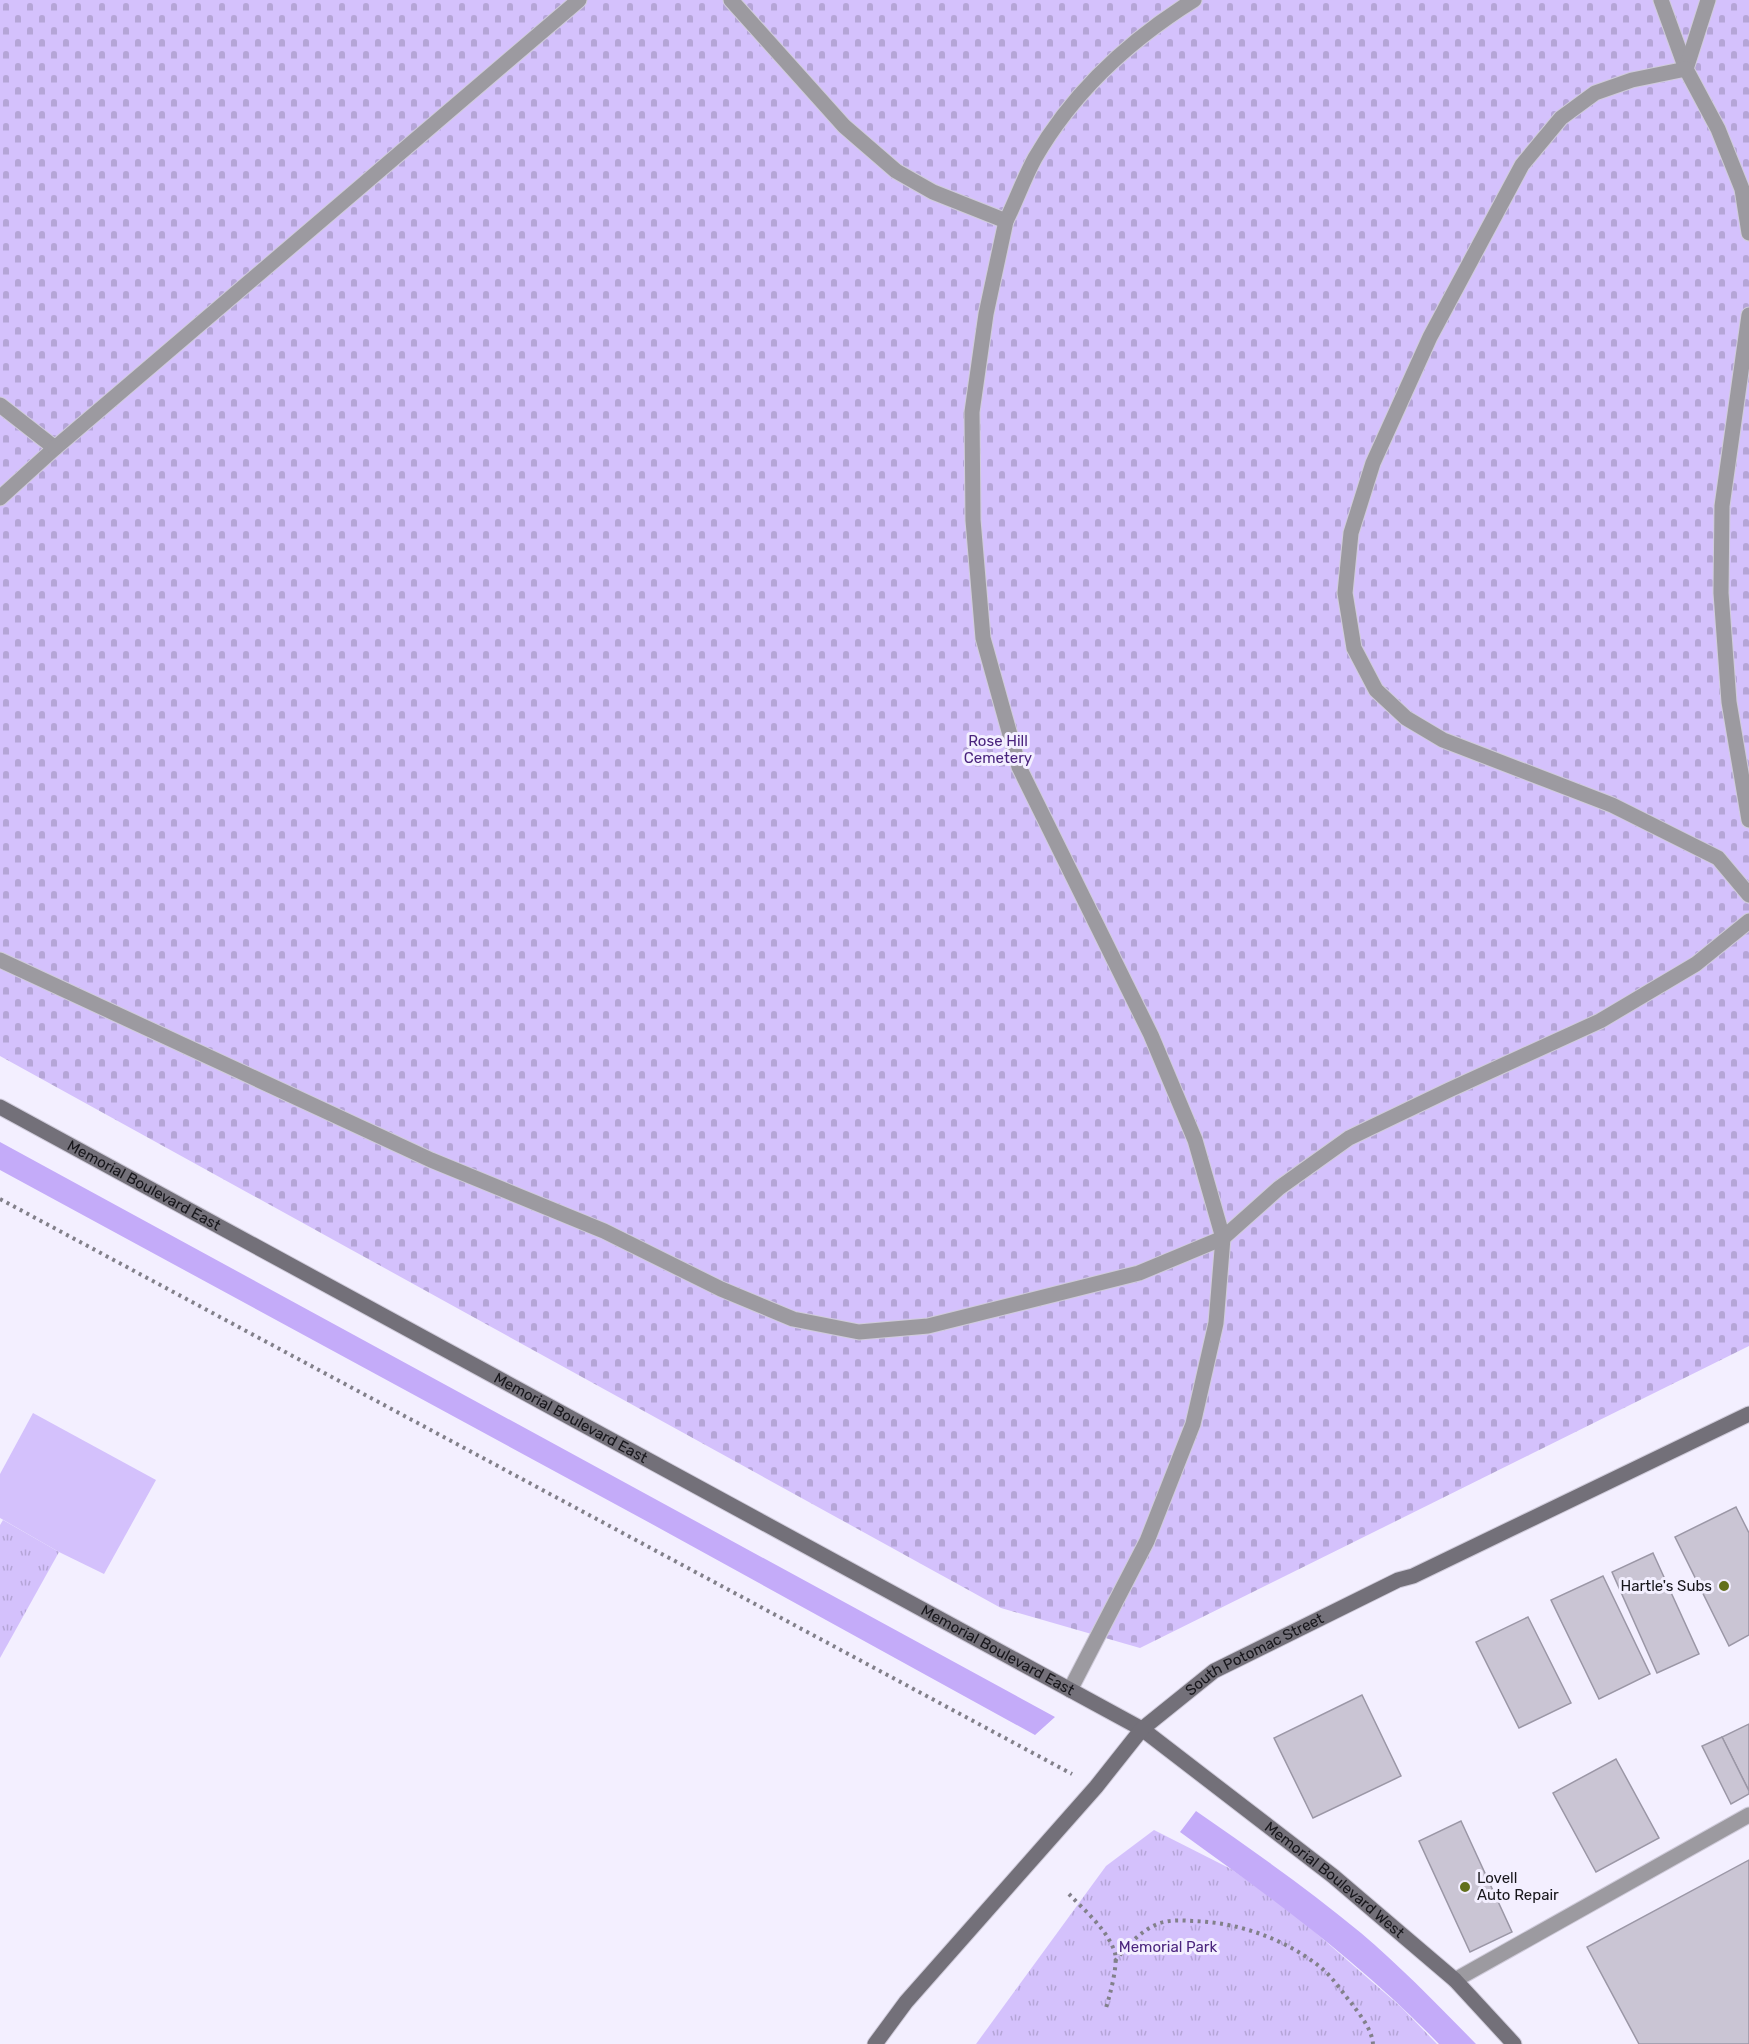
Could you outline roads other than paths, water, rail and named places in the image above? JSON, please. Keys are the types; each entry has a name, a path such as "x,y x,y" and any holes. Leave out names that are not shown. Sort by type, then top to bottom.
{"main road":[{"name":"Memorial Boulevard East","path":"0,1107 1142,1729"},
{"name":"South Potomac Street","path":"875,2044 906,2002 1096,1787 1142,1729 1214,1671 1398,1580 1413,1576 1749,1414"},
{"name":"Memorial Boulevard West","path":"1142,1729 1333,1876 1455,1980 1514,2044"}],"lane":[{"path":"0,498 55,448 579,0"},
{"path":"731,0 844,126 896,171 933,192 1006,221"},
{"path":"1070,1690 1147,1541 1192,1424 1216,1323 1223,1238 1195,1140 1151,1035 1019,767 983,638 973,520 972,412 986,314 1006,221 1035,159 1074,100 1112,61 1194,0"},
{"path":"1661,0 1686,69 1718,129 1742,189 1749,233"},
{"path":"1686,69 1708,0"},
{"path":"1686,69 1632,80 1595,93 1561,118 1522,165 1430,337 1372,463 1351,533 1345,593 1354,648 1376,690 1406,718 1443,740 1612,805 1718,858 1749,895"},
{"path":"1749,315 1722,506 1721,593 1729,702 1749,820"},
{"path":"0,405 55,448"},
{"path":"0,960 431,1160 604,1231 721,1289 793,1319 859,1332 928,1326 1139,1274 1223,1238 1279,1188 1349,1138 1600,1021 1696,964 1749,921"},
{"path":"1455,1980 1749,1815"}],"place":[{"name":"Hartle's Subs","path":"1724,1586"},
{"name":"Lovell Auto Repair","path":"1465,1887"}],"park label":[{"name":"Rose Hill Cemetery","path":"998,750"},
{"name":"Memorial Park","path":"1168,1947"}]}
